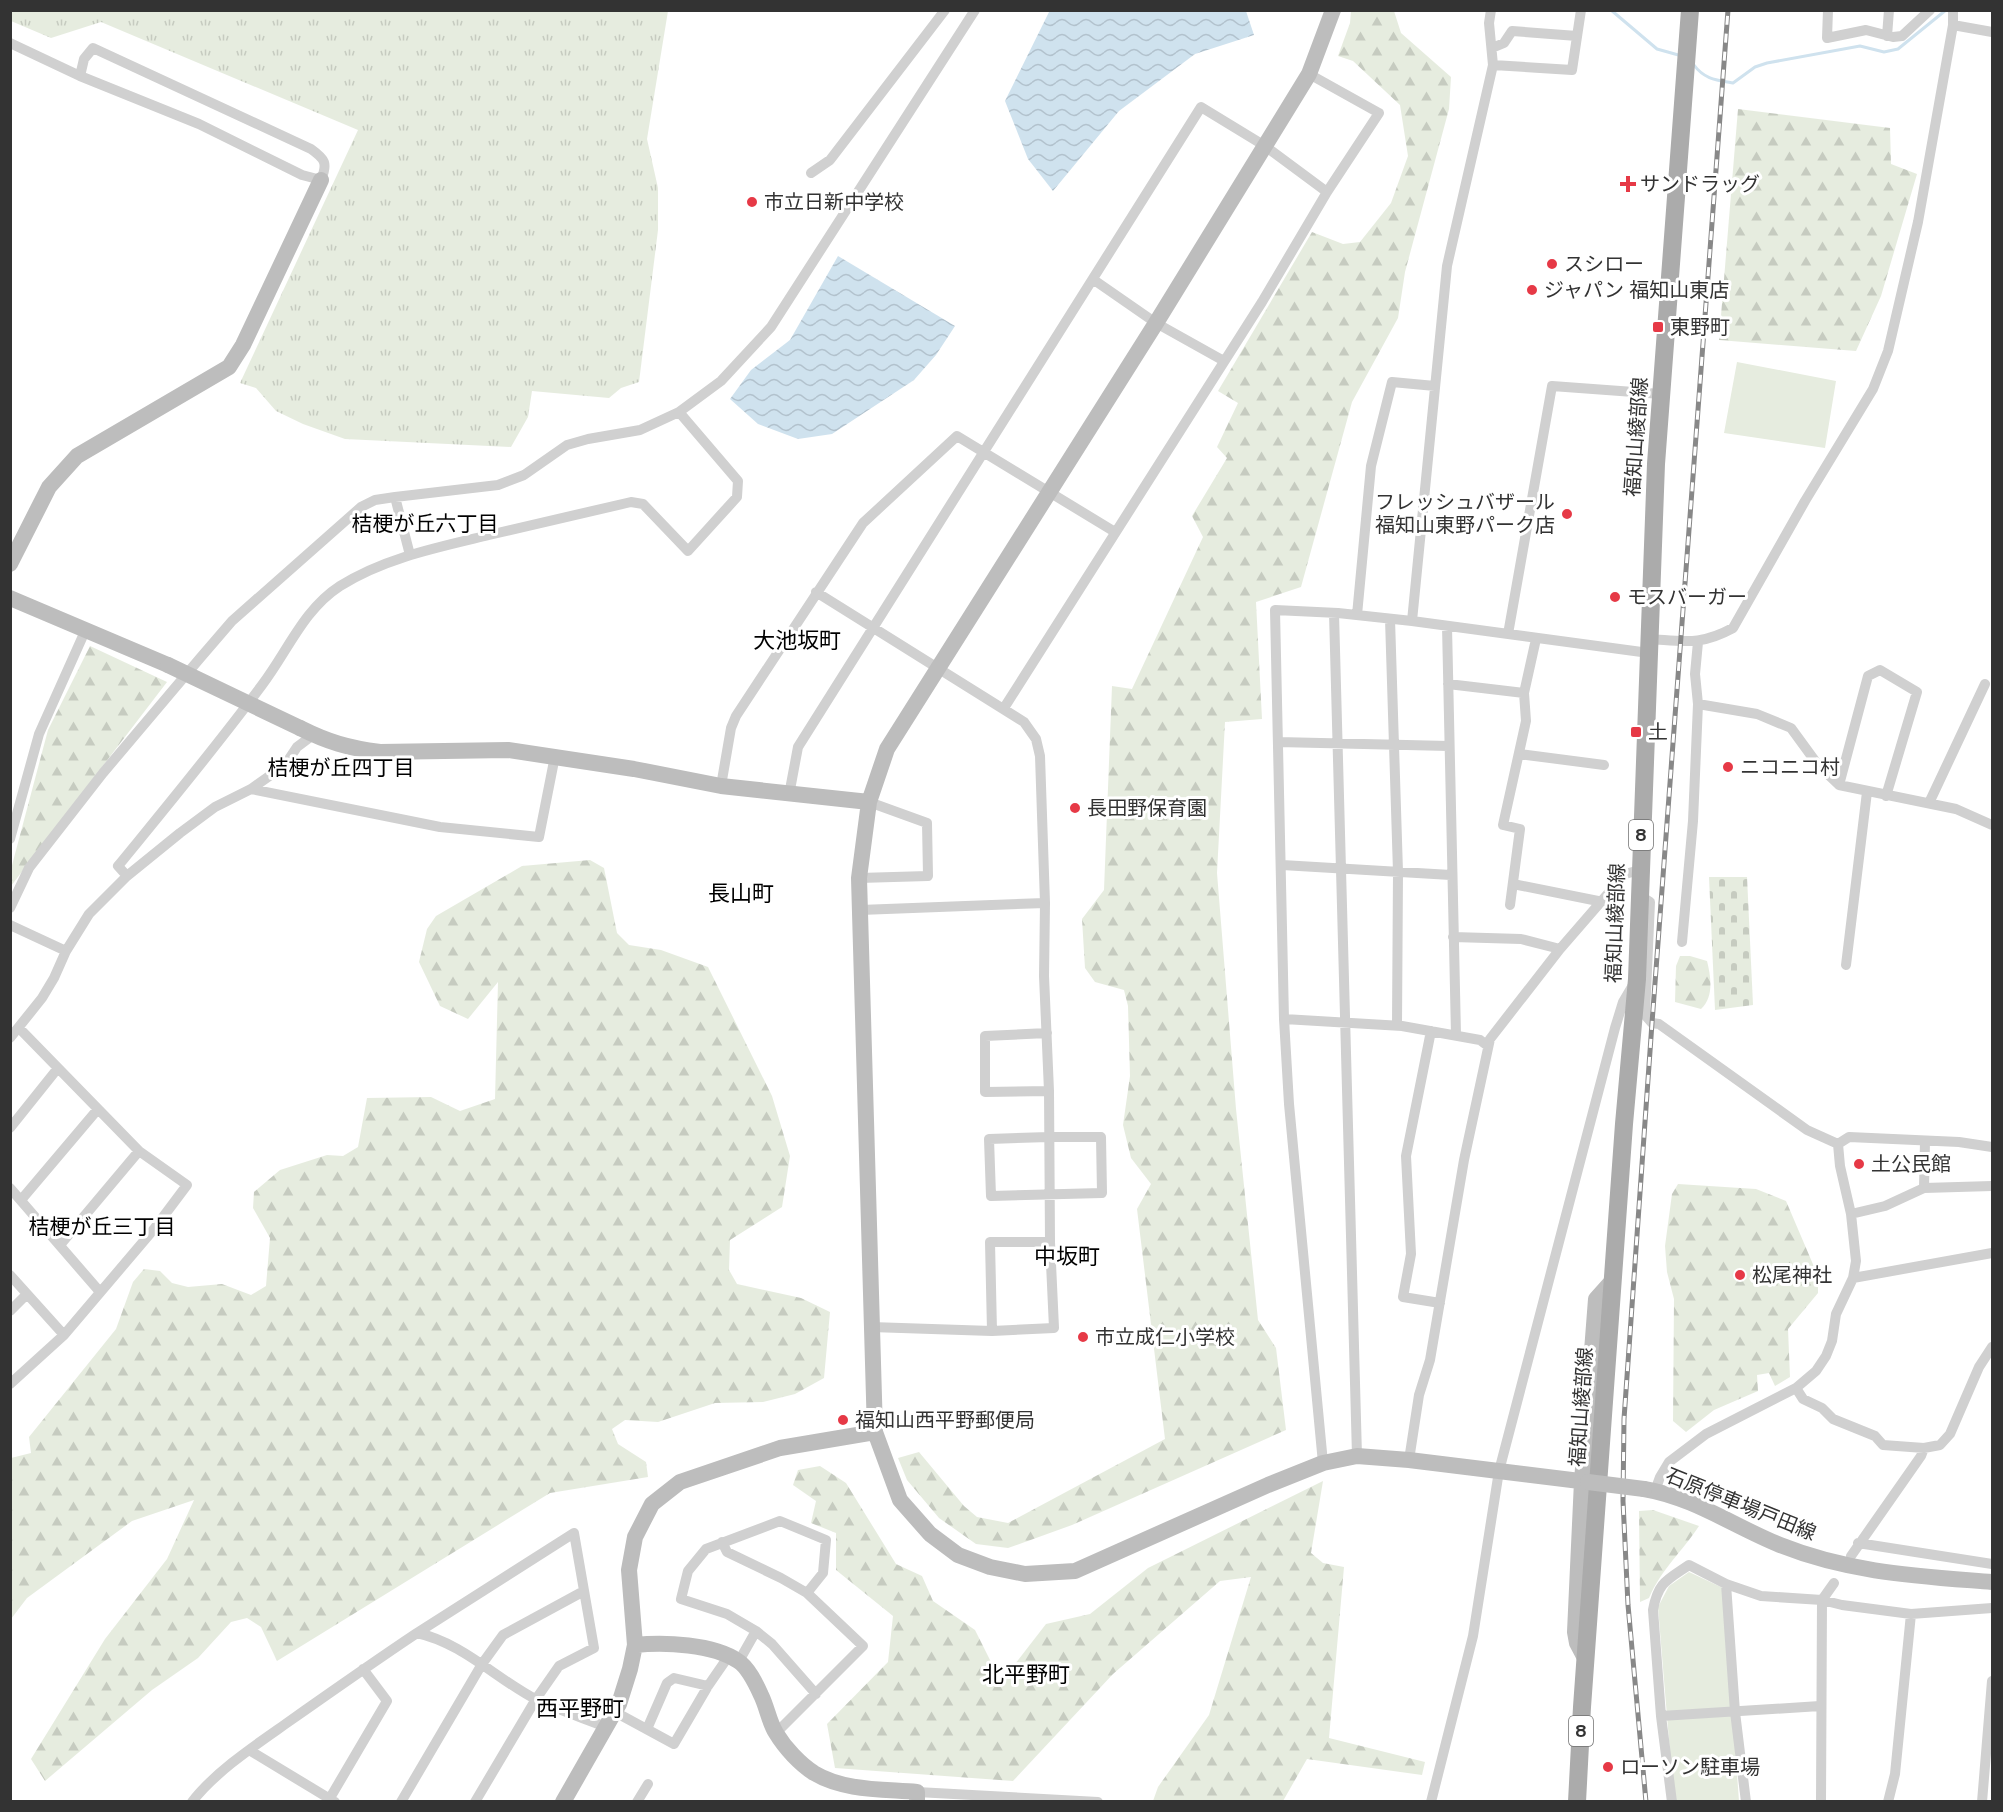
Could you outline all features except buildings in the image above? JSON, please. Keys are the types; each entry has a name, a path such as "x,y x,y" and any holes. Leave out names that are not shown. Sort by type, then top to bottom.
{"main road":[{"name":"福知山綾部線","path":"1577,1802 1624,1124 1637,978 1653,532 1690,10"}],"street":[{"path":"811,173 830,160 945,10"},
{"path":"10,908 29,868 103,773 232,621 361,507 375,500 498,485 524,475 567,445 640,430 679,412 721,381 771,327 975,10"},
{"name":"石原停車場戸田線","path":"1333,10 1309,74 1156,323 887,749 869,802 860,878 860,910 875,1432 900,1500 930,1534 958,1555 990,1567 1025,1574 1075,1571 1268,1485 1323,1463 1357,1456 1408,1460 1649,1490 1682,1500 1779,1545 1848,1567 1992,1582"},
{"path":"1412,621 1447,266 1493,65 1489,23 1491,10"},
{"path":"1493,65 1572,70 1581,10"},
{"path":"1828,10 1827,38 1866,30 1887,36 1902,36 1930,10"},
{"path":"1887,36 1889,10"},
{"path":"1323,1463 1289,1104 1284,1019 1275,610 1412,621 1536,639 1649,646 1698,642 1733,628 1805,501 1873,389 1888,351 1908,267 1953,17 1992,32"},
{"path":"1491,48 1504,43 1512,31 1577,36"},
{"path":"10,43 80,76 199,124 302,175 321,180"},
{"path":"10,564 49,487 78,456 230,367 243,345 326,169 322,157 311,149 93,48 84,59 80,76"},
{"path":"1004,708 1262,302 1327,192 1379,113 1309,74"},
{"path":"789,795 798,747 1201,107 1265,146 1327,192"},
{"path":"1094,280 1156,323 1224,362"},
{"path":"1357,615 1371,466 1392,382 1435,386"},
{"path":"1508,634 1552,386 1661,394"},
{"path":"127,876 118,866 223,738 318,603 339,587 360,575 410,555 631,502 643,504 688,551 737,497 738,481 679,412"},
{"path":"721,786 731,728 736,716 862,523 957,436 1115,532"},
{"path":"394,497 410,555"},
{"path":"816,592 1024,722 1036,739 1040,756 1044,976 1049,1090 1050,1242 1054,1328 992,1331 871,1327"},
{"path":"10,598 86,629 343,747 380,752 508,750 555,756 721,786 869,802 927,823 928,876 860,878"},
{"path":"1334,613 1357,1456"},
{"path":"1390,619 1398,872 1397,1026"},
{"path":"1448,626 1451,875 1456,1035"},
{"path":"10,840 39,734 86,629"},
{"path":"1510,905 1520,829 1503,825 1526,721 1524,693 1536,639"},
{"path":"1682,942 1693,821 1698,704 1695,674 1698,642"},
{"path":"1839,785 1868,676 1880,670 1917,692 1886,796"},
{"path":"1448,684 1524,693"},
{"path":"1929,803 1985,684"},
{"path":"1698,704 1757,714 1791,728 1818,765 1839,785 1956,809 1992,825"},
{"path":"10,1038 54,978 66,951 89,914 127,876 214,807 251,789 285,765 306,731"},
{"path":"1278,742 1449,746"},
{"path":"1519,753 1604,765"},
{"path":"251,789 440,827 539,837 555,756"},
{"path":"1846,965 1867,792"},
{"path":"1282,865 1451,875"},
{"path":"1408,1460 1419,1395 1430,1360 1464,1160 1490,1039 1560,949 1625,874 1640,870"},
{"path":"1513,884 1603,902"},
{"path":"1639,895 1650,902 1646,1015 1652,1023 1659,1024 1807,1130 1838,1144"},
{"path":"860,910 1044,903"},
{"path":"10,925 66,951"},
{"path":"1453,937 1521,939 1560,949"},
{"path":"1431,1802 1473,1636 1499,1471 1615,1028 1623,1002 1637,978"},
{"path":"1284,1019 1397,1026 1480,1040 1488,1046"},
{"path":"10,1383 64,1335 154,1229 187,1185 139,1151 19,1028"},
{"path":"1431,1031 1406,1156 1411,1254 1403,1297 1440,1303"},
{"path":"1047,1033 985,1036 985,1092 1049,1090"},
{"path":"10,1128 58,1068"},
{"path":"21,1200 98,1109"},
{"path":"1049,1137 1101,1137 1102,1193 991,1196 989,1139 1049,1137"},
{"path":"1838,1144 1849,1137 1959,1142 1992,1147"},
{"path":"1924,1188 1925,1141"},
{"path":"1649,1490 1669,1462 1706,1434 1796,1388 1816,1371 1826,1356 1832,1341 1836,1314 1853,1278 1856,1261 1851,1214 1840,1166 1838,1144"},
{"path":"60,1245 139,1151"},
{"path":"1851,1214 1885,1206 1924,1188 1992,1186"},
{"path":"10,1188 100,1292"},
{"path":"992,1331 990,1242 1050,1242"},
{"path":"1853,1278 1992,1254"},
{"path":"10,1275 64,1335"},
{"path":"1586,1660 1577,1643 1575,1632 1596,1299 1613,1280"},
{"path":"10,1311 27,1294"},
{"path":"1796,1388 1803,1399 1822,1408 1833,1419 1875,1436 1883,1445 1924,1448 1940,1445 1950,1434 1979,1367 1992,1347"},
{"path":"563,1802 615,1712 630,1669 635,1645 629,1570 634,1537 652,1504 680,1482 758,1455 780,1448 875,1432"},
{"path":"1851,1556 1921,1456 1924,1448"},
{"path":"807,1593 823,1574 826,1540 780,1521 706,1549 688,1571 681,1599 727,1614 756,1631 772,1644 816,1694"},
{"path":"192,1802 198,1793 249,1750 363,1669 574,1533 594,1648 559,1666 536,1699 475,1802"},
{"path":"722,1542 726,1552 807,1593 863,1646 776,1733"},
{"path":"1858,1543 1992,1564"},
{"path":"1672,1802 1661,1716 1653,1610 1655,1596 1661,1584 1689,1565 1726,1584 1761,1596 1822,1600 1842,1605 1911,1614 1992,1608"},
{"path":"1821,1802 1822,1600 1834,1583"},
{"path":"1726,1584 1746,1802"},
{"path":"401,1802 482,1664 503,1635 584,1591"},
{"path":"1888,1802 1895,1774 1911,1614"},
{"path":"615,1712 674,1744 708,1686 734,1659 756,1631"},
{"path":"417,1633 435,1637 536,1699 606,1727"},
{"path":"635,1645 686,1644 734,1659 762,1695 776,1733 794,1756 814,1772 835,1782 917,1797 1098,1802"},
{"path":"249,1750 332,1800 387,1701 363,1669"},
{"path":"646,1729 667,1683 674,1678 708,1686"},
{"path":"1982,1802 1992,1681"},
{"path":"1661,1716 1820,1706"},
{"path":"636,1802 648,1784"}],"green space":[{"path":"10,11 668,11 647,139 658,188 658,230 639,382 621,388 609,398 532,391 528,417 511,447 345,439 303,424 276,411 256,388 240,383 358,130 101,22 51,38 11,21"},
{"path":"1351,11 1394,11 1401,33 1451,77 1449,109 1405,272 1398,318 1352,402 1301,587 1256,602 1262,719 1225,722 1217,873 1236,1109 1258,1320 1276,1348 1286,1430 1072,1525 1008,1548 976,1544 939,1518 907,1480 898,1458 919,1452 964,1506 977,1517 1008,1523 1165,1439 1137,1209 1151,1184 1131,1158 1123,1125 1130,1076 1128,1006 1124,990 1095,982 1085,968 1082,919 1104,890 1112,686 1132,689 1203,537 1192,516 1227,458 1217,447 1238,403 1218,391 1312,232 1343,244 1360,242 1391,203 1408,156 1400,105 1353,61 1338,56 1350,23"},
{"path":"1738,109 1890,128 1891,164 1917,174 1881,296 1856,351 1719,340"},
{"path":"1737,362 1836,381 1825,448 1724,433"},
{"path":"90,646 167,682 11,886 11,869 48,730"},
{"path":"590,860 604,868 617,933 629,945 661,950 708,967 772,1096 790,1156 782,1207 730,1240 729,1270 737,1284 801,1298 830,1312 824,1378 795,1394 763,1402 715,1403 658,1422 625,1420 612,1429 618,1444 646,1462 648,1477 550,1493 277,1661 261,1627 247,1618 231,1622 198,1658 152,1690 45,1781 31,1759 105,1639 167,1559 194,1500 132,1521 27,1598 11,1619 11,1458 31,1453 29,1437 116,1329 133,1282 144,1269 160,1271 172,1283 188,1287 222,1284 251,1295 266,1286 270,1238 253,1208 254,1192 280,1170 327,1155 343,1156 358,1147 367,1098 431,1097 460,1111 495,1099 498,982 468,1019 440,1006 419,962 427,929 436,916 522,866"},
{"path":"1709,877 1747,877 1753,1005 1715,1010"},
{"path":"1680,956 1690,956 1707,961 1710,993 1701,1009 1675,1002 1676,966"},
{"name":"松尾神社","path":"1678,1184 1756,1189 1786,1201 1818,1276 1818,1293 1788,1329 1790,1377 1775,1386 1769,1373 1757,1375 1758,1391 1714,1410 1686,1432 1673,1421 1674,1299 1667,1272 1665,1246 1672,1194"},
{"path":"820,1466 846,1483 896,1564 922,1576 933,1601 975,1630 1001,1682 1046,1624 1090,1614 1148,1568 1323,1481 1311,1553 1323,1563 1344,1567 1329,1738 1425,1762 1422,1775 1307,1759 1283,1801 1153,1801 1158,1787 1209,1715 1251,1577 1220,1581 1113,1674 1013,1781 835,1768 827,1724 888,1662 893,1616 836,1570 836,1533 811,1523 816,1501 793,1485 798,1470"},
{"path":"1653,1510 1699,1526 1666,1569 1649,1598 1640,1602 1639,1511"},
{"path":"1689,1572 1723,1588 1739,1801 1674,1801 1658,1607 1669,1586"}],"water":[{"path":"1050,10 1246,11 1254,35 1195,54 1119,111 1053,191 1028,159 1005,101"},
{"path":"838,256 955,326 936,355 914,380 832,434 798,439 758,424 730,399 751,370 790,340"}],"waterway":[{"path":"1611,10 1657,49 1682,56"},
{"path":"1694,65 1706,76 1733,83 1755,67 1767,63 1860,46 1884,52 1898,49 1946,10"}],"railway":[{"path":"1646,1802 1628,1605 1623,1501 1624,1419 1728,10"}],"place":[{"name":"サンドラッグ","path":"1628,184"},
{"name":"市立日新中学校","path":"752,202"},
{"name":"スシロー","path":"1552,264"},
{"name":"ジャパン 福知山東店","path":"1532,290"},
{"name":"東野町","path":"1658,327"},
{"name":"フレッシュバザール 福知山東野パーク店","path":"1567,514"},
{"name":"モスバーガー","path":"1615,597"},
{"name":"土","path":"1636,732"},
{"name":"ニコニコ村","path":"1728,767"},
{"name":"長田野保育園","path":"1075,808"},
{"name":"土公民館","path":"1859,1164"},
{"name":"松尾神社","path":"1740,1275"},
{"name":"市立成仁小学校","path":"1083,1337"},
{"name":"福知山西平野郵便局","path":"843,1420"},
{"name":"ローソン駐車場","path":"1608,1767"}],"district":[{"name":"桔梗が丘六丁目","path":"425,524"},
{"name":"大池坂町","path":"797,640"},
{"name":"桔梗が丘四丁目","path":"341,768"},
{"name":"長山町","path":"741,893"},
{"name":"桔梗が丘三丁目","path":"102,1227"},
{"name":"中坂町","path":"1067,1256"},
{"name":"北平野町","path":"1026,1674"},
{"name":"西平野町","path":"580,1708"}]}
